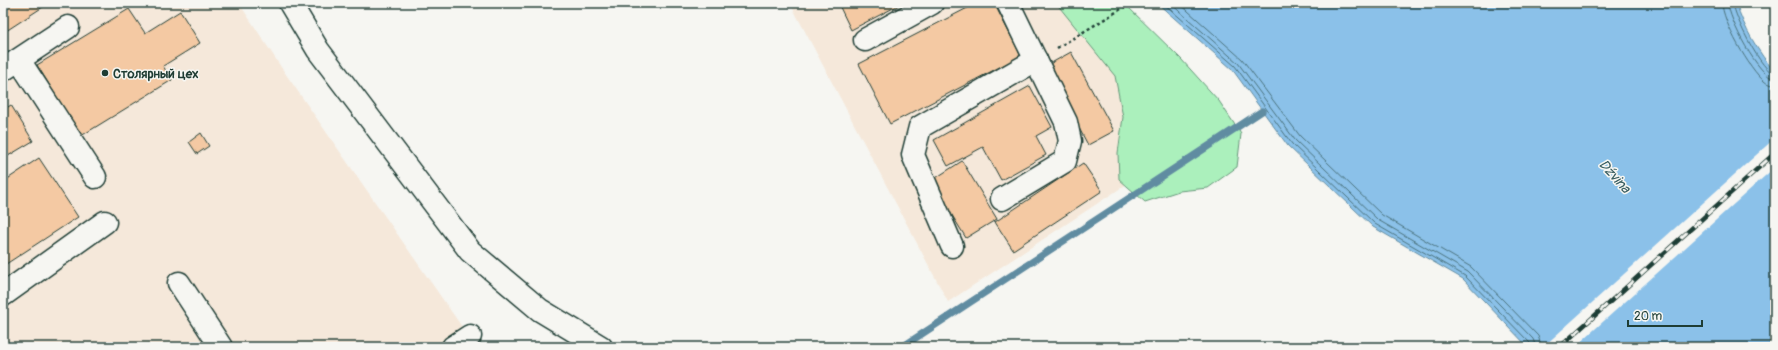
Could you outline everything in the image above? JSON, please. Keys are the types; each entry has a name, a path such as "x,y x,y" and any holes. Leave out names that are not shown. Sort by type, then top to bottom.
{"lane":[{"path":"290,3 318,50 470,251 540,310 601,347"},
{"path":"865,40 932,3"},
{"path":"1002,200 1065,161 1070,141 1066,122 1008,3"},
{"path":"68,27 11,65 95,178"},
{"path":"952,246 913,155 920,127 1036,60"},
{"path":"3,296 104,222"},
{"path":"179,283 221,347"}],"path":[{"path":"1036,60 1131,3"}],"shaded area":[{"path":"3,3 239,3 283,70 476,347 3,347"},
{"path":"790,3 1073,3 1186,145 948,302"}],"green space":[{"path":"1056,3 1124,3 1181,59 1219,101 1241,134 1237,167 1208,188 1179,191 1145,202 1119,179 1118,153 1123,117 1115,76"}],"water":[{"name":"Dźvina","path":"1157,3 1736,3 1743,22 1752,39 1775,72 1775,347 1528,347 1463,279 1373,227 1288,146 1232,69"}],"pier":[{"path":"1775,138 1775,167 1575,347 1543,347"}],"building":[{"path":"3,3 49,3 3,33"},
{"path":"838,3 903,3 851,30"},
{"path":"977,3 994,3 1021,56 890,124 859,64"},
{"name":"Столярный цех","path":"129,9 145,33 180,11 200,43 163,66 172,80 81,136 37,65"},
{"path":"1071,52 1114,131 1088,145 1046,66"},
{"path":"1030,86 1052,127 1036,136 1046,155 1001,180 983,147 948,166 934,140"},
{"path":"11,105 33,141 3,159 3,110"},
{"path":"201,133 209,146 197,154 189,142"},
{"path":"39,158 78,217 3,266 3,182"},
{"path":"962,161 997,219 966,238 931,181"},
{"path":"1083,163 1102,191 1013,250 995,222"}],"waterway":[{"path":"902,347 1262,111"}],"railway":[{"path":"1560,347 1775,153"}],"place":[{"name":"Столярный цех","path":"105,73"}]}
